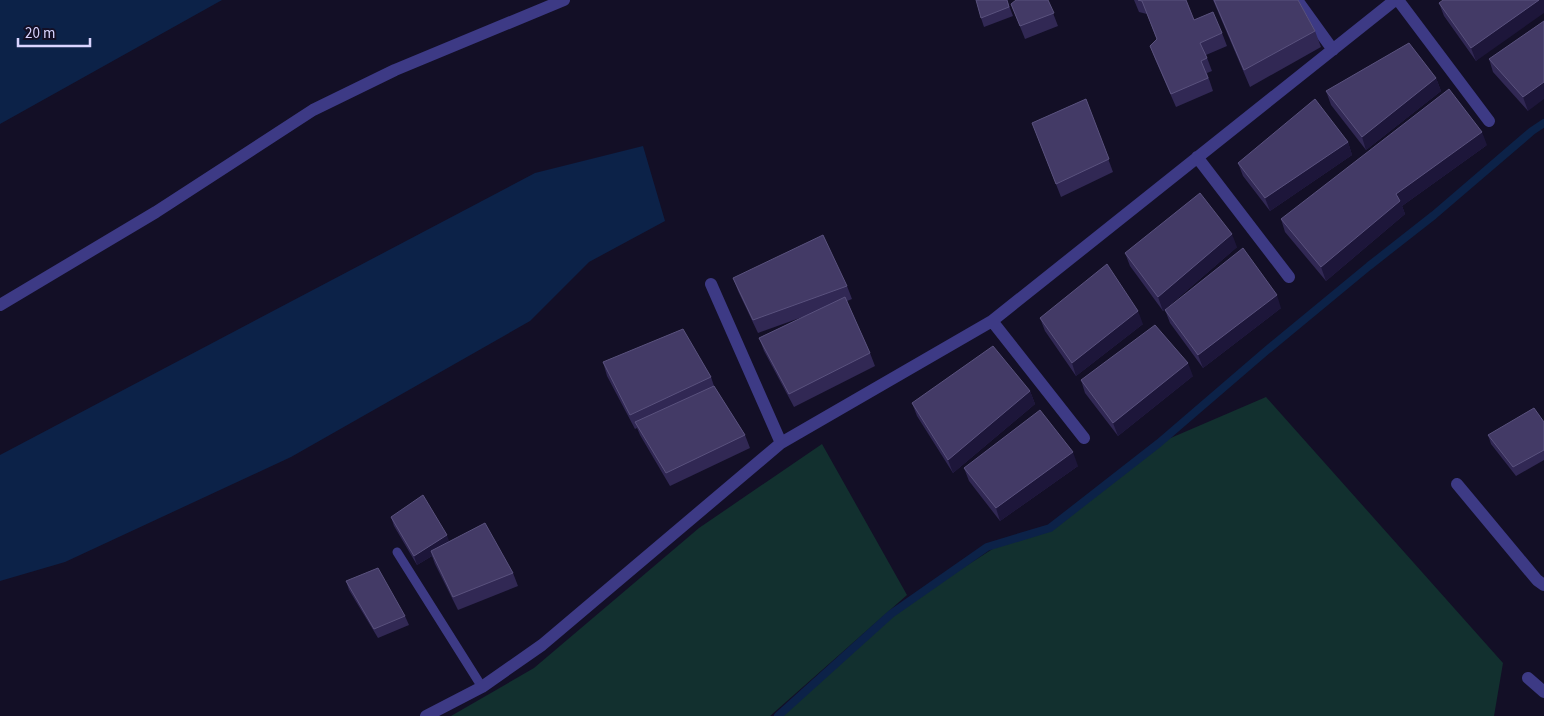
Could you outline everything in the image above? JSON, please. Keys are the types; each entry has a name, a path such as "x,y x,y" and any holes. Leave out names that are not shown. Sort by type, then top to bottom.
{"street":[{"path":"0,305 156,212 313,110 396,70 564,0"},
{"path":"1297,0 1332,50"},
{"path":"426,716 482,686 542,645 781,442 992,320 1396,0 1489,121"},
{"path":"1197,157 1289,277"},
{"path":"711,284 781,442"},
{"path":"992,320 1084,438"},
{"path":"1457,484 1537,580 1544,585"},
{"path":"1528,678 1544,692"}],"lane":[{"path":"397,552 482,686"}],"green space":[{"path":"1266,397 1503,663 1494,716 778,716 891,614 1005,541 1050,528 1159,443"},
{"path":"822,444 907,595 770,716 451,716 534,668 699,528"}],"water":[{"path":"0,0 222,0 0,124"},
{"path":"643,146 665,221 589,262 530,321 291,457 65,562 0,581 0,455 535,173"}],"building":[{"path":"976,0 1007,0 1009,7 981,18"},
{"path":"1016,0 1048,0 1054,13 1020,26 1011,4"},
{"path":"1138,0 1186,0 1194,20 1213,12 1222,33 1200,43 1207,58 1201,61 1208,78 1171,94 1150,46 1157,39 1142,1"},
{"path":"1214,0 1298,0 1315,31 1244,70"},
{"path":"1443,0 1539,0 1471,48 1439,3"},
{"path":"1544,21 1544,82 1523,97 1489,59"},
{"path":"1409,43 1436,78 1362,137 1326,91"},
{"path":"1449,89 1482,132 1396,194 1400,201 1321,267 1281,219"},
{"path":"1086,99 1109,159 1056,184 1032,123"},
{"path":"1315,99 1348,142 1265,198 1238,163"},
{"path":"1200,193 1232,234 1158,297 1125,253"},
{"path":"823,235 847,286 753,320 733,278"},
{"path":"1243,248 1277,295 1198,355 1165,310"},
{"path":"1107,264 1138,311 1072,363 1040,318"},
{"path":"845,297 870,353 789,394 759,338"},
{"path":"1155,325 1188,363 1113,423 1081,380"},
{"path":"683,329 711,377 630,415 603,362"},
{"path":"993,346 1030,391 948,460 912,403"},
{"path":"714,386 745,435 666,473 635,422"},
{"path":"1534,408 1544,422 1544,450 1513,467 1488,435"},
{"path":"1040,410 1073,452 996,508 964,468"},
{"path":"423,495 447,535 414,556 391,517"},
{"path":"485,523 513,573 453,597 431,551"},
{"path":"378,568 405,616 374,629 346,581"}],"waterway":[{"path":"778,716 891,614 987,547 1050,528 1159,443 1266,351 1544,123"}]}
